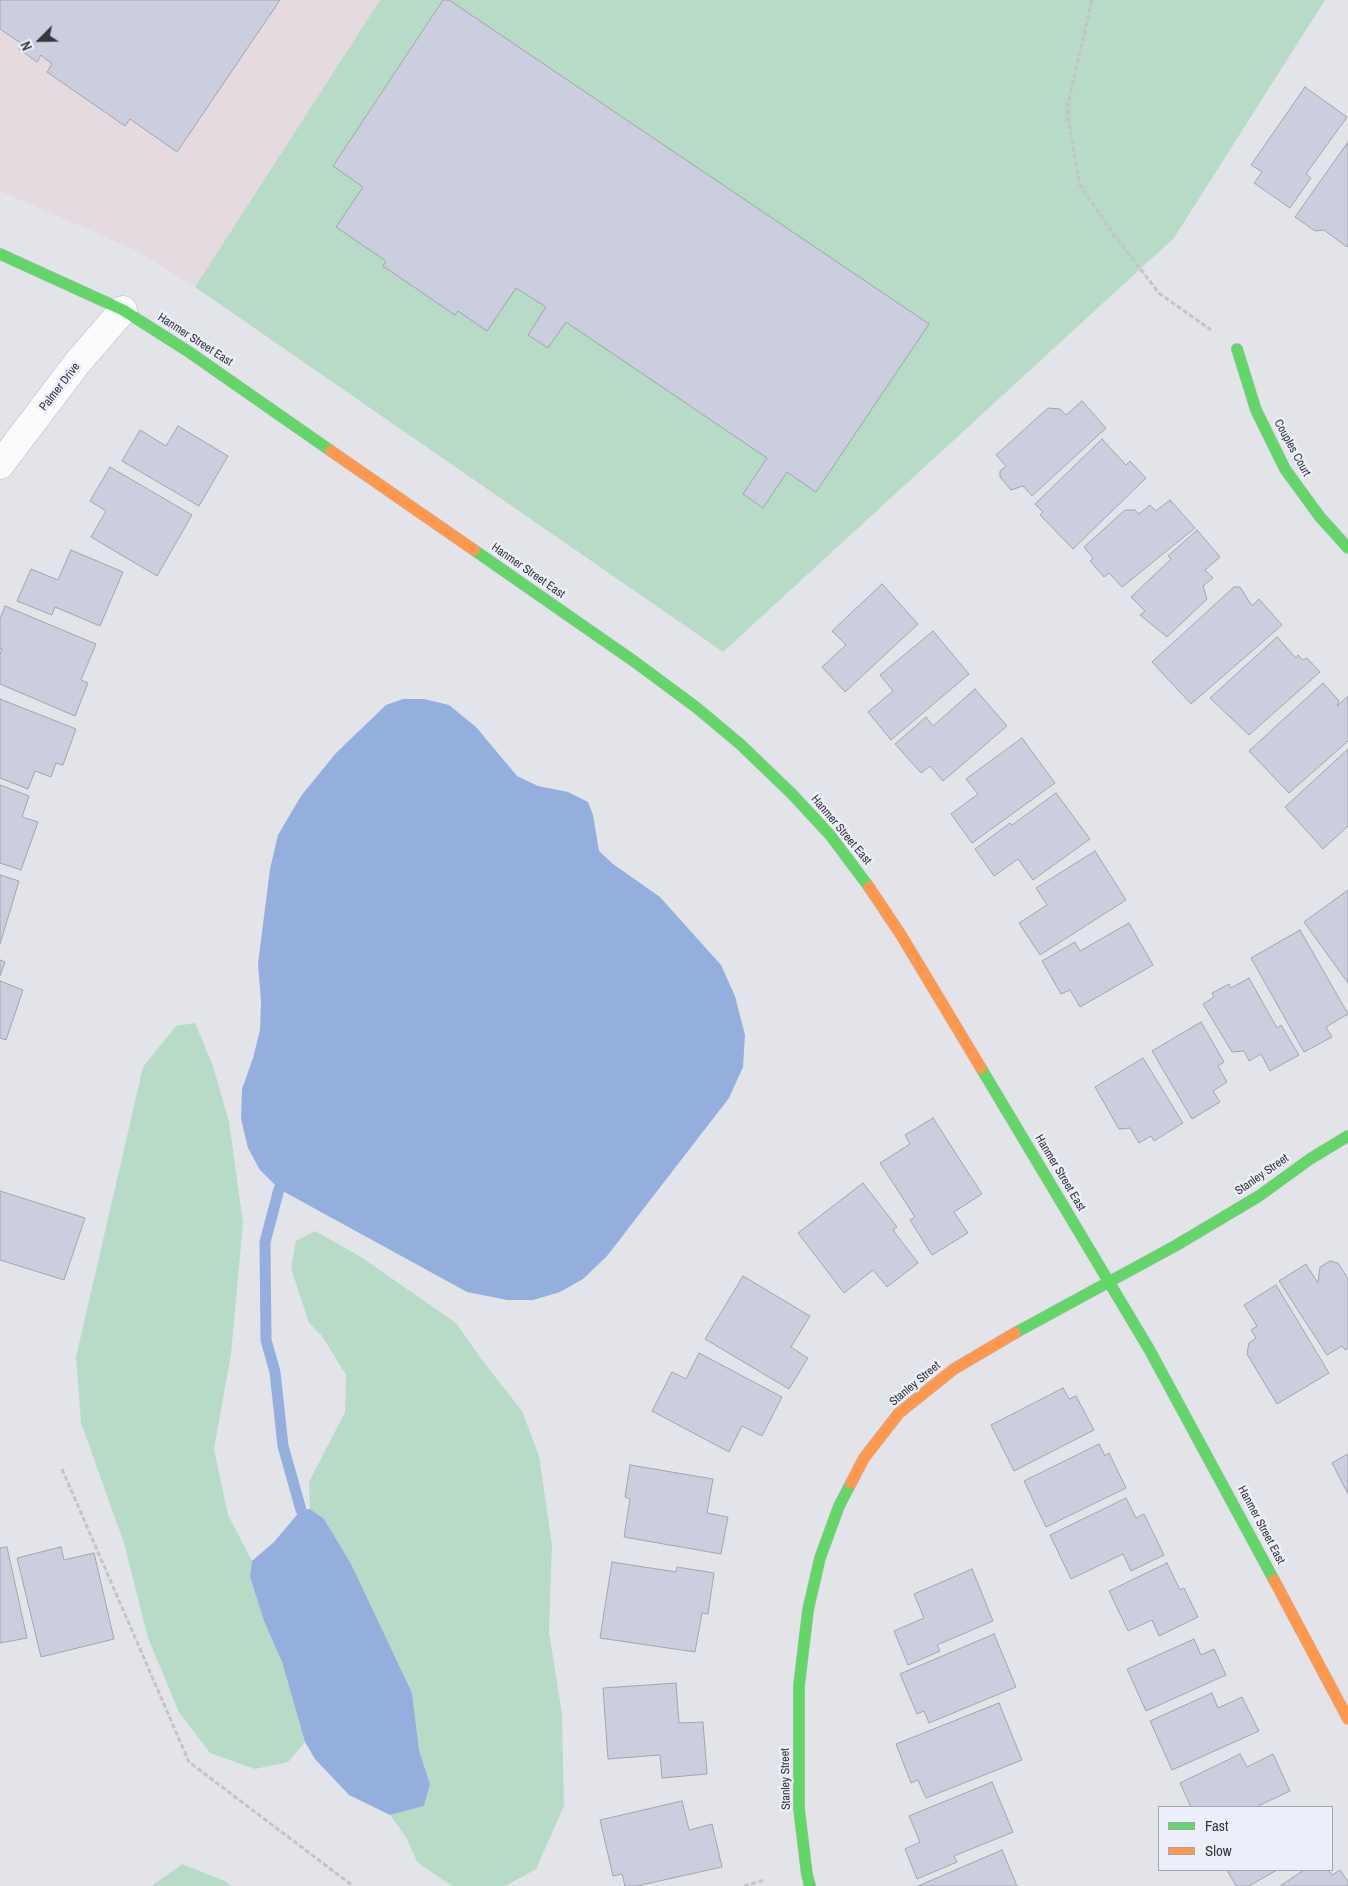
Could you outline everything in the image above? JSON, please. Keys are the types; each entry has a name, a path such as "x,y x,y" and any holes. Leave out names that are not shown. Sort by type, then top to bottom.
{"street":[{"name":"Hanmer Street East","path":"0,254 123,310 189,352 634,662 697,708 740,744 792,794 835,842 861,875 901,935 1149,1349 1214,1466 1348,1719"},
{"name":"Palmer Drive","path":"0,465 78,362 123,310"},
{"name":"Couples Court","path":"1237,349 1256,410 1285,469 1320,517 1348,548"},
{"name":"Stanley Street","path":"810,1886 799,1809 799,1686 808,1610 820,1558 839,1506 864,1458 899,1413 954,1369 992,1345 1175,1246 1259,1196 1310,1159 1348,1136"}],"path":[{"path":"1092,0 1067,108 1080,183 1113,234 1159,293 1237,349"},
{"path":"62,1469 189,1762 353,1886"},
{"path":"744,1886 766,1880"}],"shaded area":[{"path":"0,0 380,0 195,287 135,250 0,191"}],"green space":[{"path":"380,0 1325,0 1174,238 723,652 195,287"},
{"path":"195,1023 213,1066 229,1122 243,1223 231,1354 214,1449 228,1515 252,1561 250,1577 264,1621 282,1662 305,1742 288,1762 255,1769 210,1753 179,1712 148,1638 124,1543 81,1423 76,1357 143,1067 176,1026"},
{"path":"315,1231 361,1257 456,1323 522,1411 539,1456 552,1545 549,1632 562,1714 564,1806 536,1869 505,1886 452,1886 417,1862 406,1837 390,1815 424,1806 430,1784 419,1750 412,1693 324,1519 310,1509 309,1482 345,1412 346,1375 322,1336 309,1323 291,1268 296,1241"},
{"path":"182,1864 227,1882 230,1886 152,1886"}],"water":[{"path":"403,699 424,699 449,705 476,727 517,776 538,786 568,792 588,802 593,815 599,851 613,864 660,897 721,965 735,996 745,1035 743,1067 729,1098 607,1256 583,1279 560,1292 533,1300 507,1300 467,1292 279,1189 260,1170 248,1148 241,1119 242,1089 260,1030 261,1001 258,964 270,869 278,835 301,796 336,753 386,705"},
{"path":"310,1509 324,1519 351,1564 412,1693 419,1750 430,1784 424,1806 390,1815 349,1795 315,1759 305,1742 282,1662 264,1621 250,1577 252,1561 274,1542 301,1510"}],"building":[{"path":"0,0 280,0 177,152 130,119 125,126 47,72 52,64 41,55 37,62 19,49 22,44 0,29"},
{"path":"443,0 449,0 929,324 816,492 787,472 763,508 743,494 767,458 566,322 548,348 528,335 546,307 516,288 487,331 458,311 455,315 383,266 386,261 336,227 363,187 333,166"},
{"path":"1305,87 1347,117 1306,174 1311,178 1290,208 1254,183 1262,172 1251,165"},
{"path":"1348,142 1347,247 1324,230 1315,231 1295,217"},
{"path":"1082,401 1106,428 1032,496 1023,486 1011,490 1000,477 1000,471 1006,466 996,455 1048,408 1060,409 1066,415"},
{"path":"178,426 228,456 199,506 122,461 140,430 166,446"},
{"path":"1102,439 1126,465 1130,461 1146,478 1073,549 1040,515 1043,512 1035,504"},
{"path":"110,467 192,515 157,576 91,537 106,511 90,501"},
{"path":"1170,500 1195,528 1122,587 1109,573 1104,577 1090,561 1093,558 1084,547 1125,510 1135,510 1139,514 1150,505 1156,511"},
{"path":"1197,530 1220,557 1205,570 1213,578 1203,586 1207,599 1167,637 1140,615 1145,611 1131,597 1171,559 1168,556"},
{"path":"71,550 123,572 100,626 55,607 52,615 17,601 31,569 58,580"},
{"path":"882,584 918,624 845,692 822,667 846,645 832,631"},
{"path":"1234,587 1240,587 1252,606 1259,599 1282,625 1191,704 1152,662"},
{"path":"5,606 96,644 81,680 88,683 75,716 0,684 0,655 2,649 0,649 0,619"},
{"path":"933,631 969,674 891,740 868,712 893,691 880,675"},
{"path":"1277,637 1296,658 1298,655 1303,660 1307,658 1320,672 1249,735 1210,698"},
{"path":"1323,683 1339,701 1337,706 1348,696 1348,741 1289,793 1249,751"},
{"path":"975,689 1007,726 943,781 930,766 921,773 895,744 926,717 933,726"},
{"path":"0,699 76,729 63,765 56,763 51,777 35,771 28,789 0,778"},
{"path":"1022,738 1055,783 972,843 951,814 978,794 966,779"},
{"path":"1348,749 1348,826 1323,849 1285,807"},
{"path":"0,785 29,796 22,817 38,822 21,870 0,863"},
{"path":"1056,793 1090,839 1033,880 1018,859 994,876 975,849"},
{"path":"1095,851 1126,900 1040,955 1019,923 1047,905 1036,888"},
{"path":"0,875 19,881 0,944"},
{"path":"1348,890 1348,983 1304,922"},
{"path":"1129,923 1153,965 1080,1007 1070,990 1061,994 1042,961 1075,942 1080,951"},
{"path":"1300,930 1348,1014 1326,1027 1332,1037 1304,1052 1251,958"},
{"path":"0,960 5,962 0,976"},
{"path":"1249,978 1277,1028 1281,1025 1299,1055 1270,1071 1261,1054 1249,1061 1244,1051 1232,1052 1203,1004 1214,997 1212,993 1229,984 1231,988"},
{"path":"0,981 23,990 6,1040 0,1038"},
{"path":"1201,1022 1224,1062 1218,1066 1227,1082 1213,1091 1220,1102 1192,1119 1152,1051"},
{"path":"1143,1058 1183,1123 1154,1141 1151,1136 1139,1143 1130,1128 1119,1129 1095,1087"},
{"path":"933,1118 982,1194 954,1212 968,1233 932,1255 910,1220 915,1217 880,1163 910,1144 905,1135"},
{"path":"863,1183 897,1227 893,1230 918,1263 887,1287 873,1270 844,1293 798,1233"},
{"path":"0,1191 85,1218 64,1280 0,1260"},
{"path":"1330,1261 1338,1263 1348,1279 1348,1348 1345,1350 1342,1346 1327,1355 1279,1281 1306,1264 1318,1283 1320,1267"},
{"path":"743,1276 810,1316 791,1347 808,1358 789,1389 705,1339"},
{"path":"1276,1285 1329,1373 1277,1404 1247,1354 1249,1343 1256,1338 1251,1330 1257,1326 1244,1305"},
{"path":"699,1353 782,1397 762,1436 742,1426 729,1452 652,1411 672,1372 686,1379"},
{"path":"1063,1388 1069,1399 1076,1396 1094,1430 1014,1471 991,1425"},
{"path":"1099,1444 1105,1456 1109,1453 1126,1488 1046,1527 1024,1481"},
{"path":"1348,1454 1348,1494 1332,1463"},
{"path":"630,1465 713,1479 707,1513 728,1517 721,1554 624,1537 630,1499 625,1497"},
{"path":"1126,1498 1136,1518 1144,1514 1164,1555 1131,1571 1123,1554 1071,1579 1050,1535"},
{"path":"7,1547 27,1638 0,1643 0,1548"},
{"path":"61,1547 64,1560 94,1553 114,1639 41,1657 17,1558"},
{"path":"612,1562 676,1572 677,1567 714,1573 708,1614 702,1613 695,1652 600,1638"},
{"path":"1167,1563 1180,1590 1184,1588 1198,1617 1159,1636 1152,1620 1128,1631 1109,1591"},
{"path":"972,1569 993,1621 937,1645 940,1651 908,1665 894,1631 924,1618 914,1594"},
{"path":"994,1634 1016,1687 929,1723 924,1711 917,1714 900,1674"},
{"path":"1194,1639 1201,1655 1214,1649 1226,1675 1146,1711 1127,1669"},
{"path":"676,1683 679,1723 703,1722 707,1774 662,1778 660,1755 608,1759 603,1688"},
{"path":"1212,1693 1218,1708 1242,1697 1259,1731 1172,1770 1150,1721"},
{"path":"999,1703 1022,1760 926,1798 918,1780 911,1783 896,1744"},
{"path":"1240,1754 1247,1767 1273,1754 1290,1791 1258,1806 1191,1806 1180,1783"},
{"path":"992,1782 1013,1832 954,1856 957,1862 917,1879 905,1849 920,1842 909,1816"},
{"path":"682,1801 689,1830 712,1824 722,1867 637,1886 625,1886 622,1874 613,1876 600,1820"},
{"path":"1002,1850 1017,1886 918,1886"},
{"path":"1340,1870 1348,1882 1348,1886 1280,1886 1302,1871 1329,1871 1332,1875"},
{"path":"1228,1871 1275,1871 1249,1886 1236,1886"}],"waterway":[{"path":"279,1189 265,1242 266,1340 275,1372 283,1446 301,1510"}],"traffic: fast":[{"path":"0,254 123,310 189,352 331,451"},
{"path":"1237,349 1256,410 1285,469 1320,517 1348,548"},
{"path":"474,550 635,662 697,708 740,744 792,794 830,835 869,887"},
{"path":"981,1068 1149,1349 1274,1580"},
{"path":"1015,1333 1175,1246 1259,1196 1310,1159 1348,1136"},
{"path":"810,1886 799,1809 799,1686 808,1610 820,1558 839,1506 851,1483"}],"traffic: slow":[{"path":"331,451 474,550"},
{"path":"869,887 901,935 981,1068"},
{"path":"851,1483 864,1458 899,1413 954,1369 1015,1333"},
{"path":"1274,1580 1348,1719"}]}
